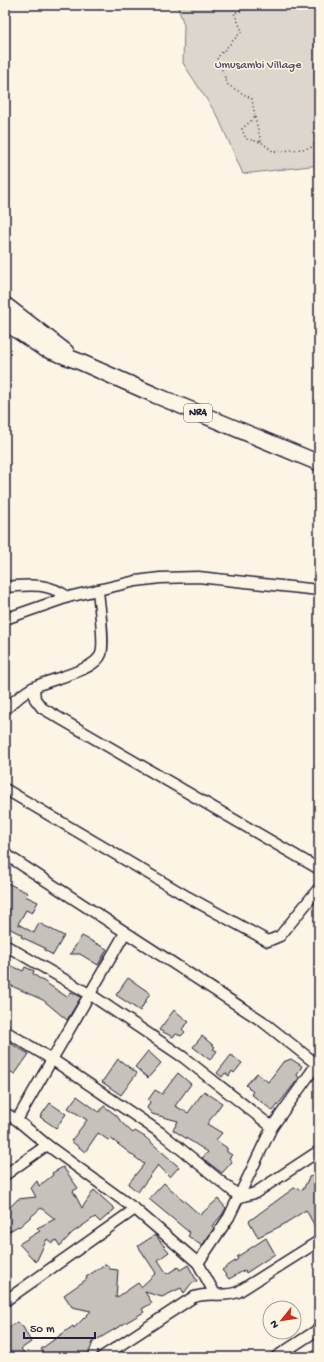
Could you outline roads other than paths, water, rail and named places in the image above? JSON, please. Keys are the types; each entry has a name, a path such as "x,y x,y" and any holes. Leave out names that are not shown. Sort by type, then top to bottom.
{"highway":[{"name":"NR4","path":"5,305 78,360"},
{"name":"NR4","path":"5,322 43,348 78,360 155,395 319,463"}],"street":[{"path":"5,619 68,597 136,581 160,578 190,577 319,590"},
{"path":"5,587 31,585 45,586 56,589 68,597"},
{"path":"5,710 14,700 34,688 90,666 98,659 102,646 98,590"},
{"path":"34,688 35,699 42,708 319,869"},
{"path":"5,789 188,897 268,941 276,940 280,936 319,888"},
{"path":"5,854 262,1021 318,1065 272,1127 240,1197 229,1217 198,1263"},
{"path":"17,1120 91,995 125,933"},
{"path":"5,945 91,995 183,1057 272,1127"},
{"path":"5,1031 53,1060 161,1133 240,1197"},
{"path":"5,1113 17,1120 47,1145 135,1210 198,1263 215,1294"},
{"path":"5,1175 47,1145"},
{"path":"240,1197 255,1192 319,1151"},
{"path":"5,1302 135,1210"},
{"path":"102,1357 192,1298 204,1294 232,1295 319,1241"},
{"path":"276,1357 319,1329"}],"park label":[{"name":"Umusambi Village","path":"258,66"}]}
